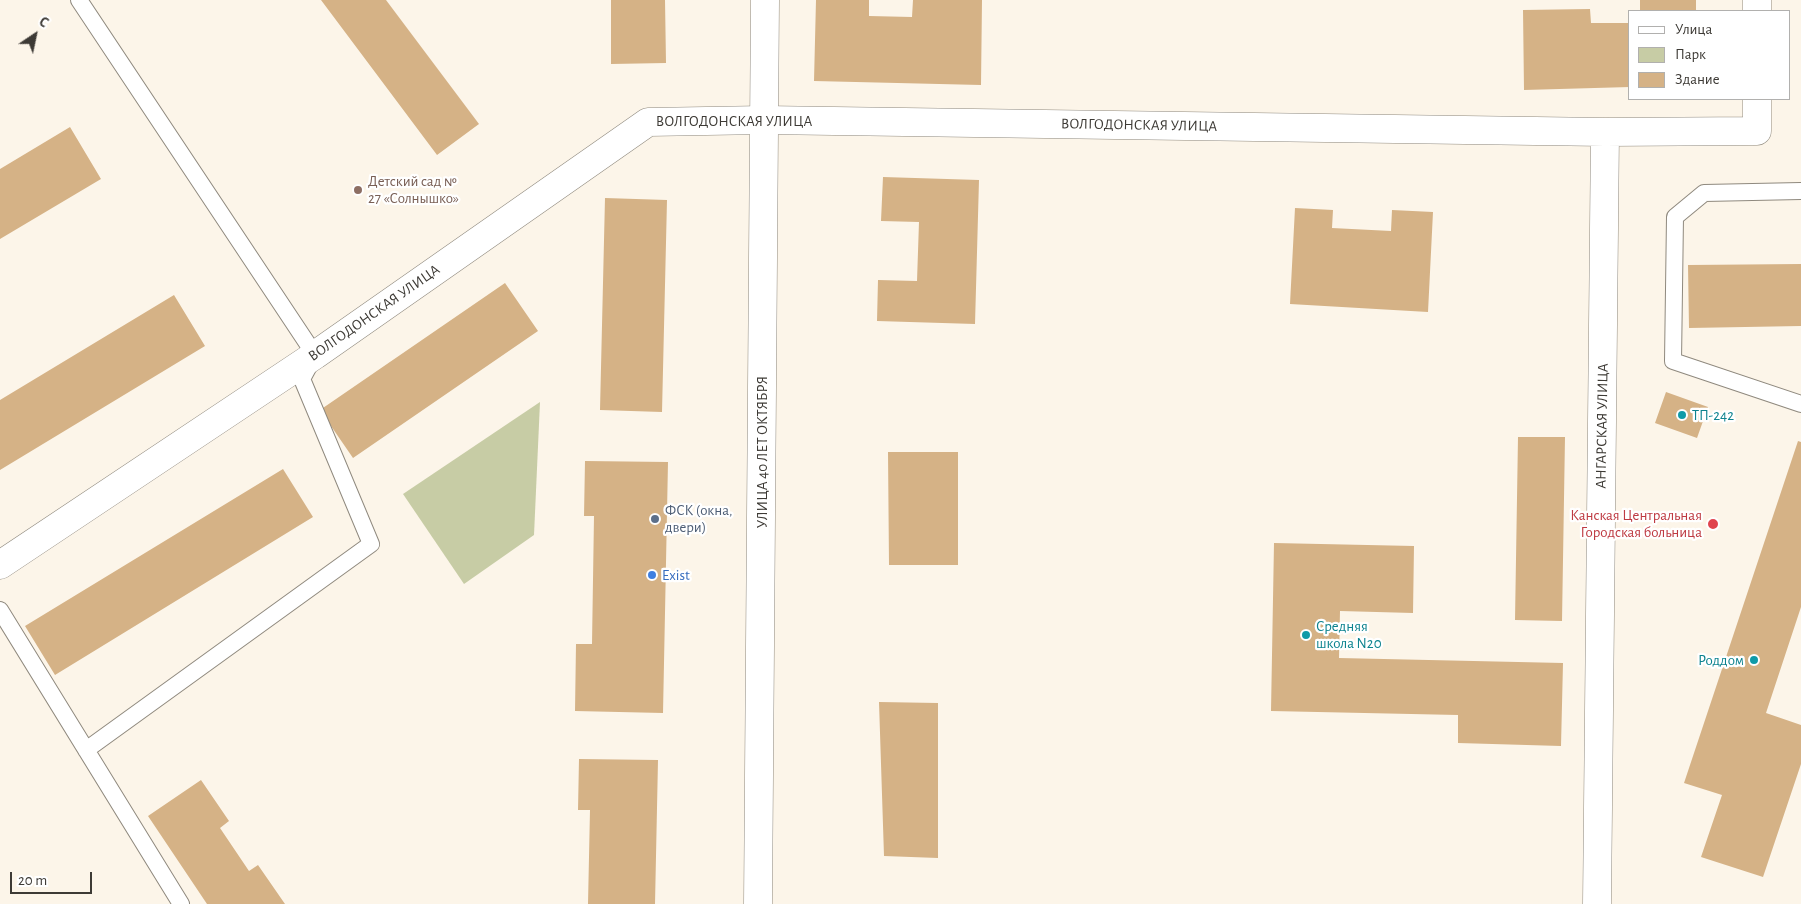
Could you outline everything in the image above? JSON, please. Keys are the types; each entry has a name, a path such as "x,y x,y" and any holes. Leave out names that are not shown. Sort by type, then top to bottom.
{"street":[{"name":"УЛИЦА 40 ЛЕТ ОКТЯБРЯ","path":"758,904 764,0"},
{"path":"1605,132 1757,132 1757,100"},
{"name":"ВОЛГОДОНСКАЯ УЛИЦА","path":"0,565 314,355 648,122 764,120 1605,132"},
{"name":"АНГАРСКАЯ УЛИЦА","path":"1597,904 1605,132"}],"lane":[{"path":"80,0 314,355 302,378 372,544 86,750"},
{"path":"1801,191 1704,193 1675,217 1673,361 1801,404"},
{"path":"0,610 180,904"}],"green space":[{"path":"540,402 534,535 464,584 403,494"}],"building":[{"path":"321,0 386,0 479,124 437,155"},
{"path":"611,0 665,0 666,63 611,64"},
{"path":"816,0 869,0 869,16 912,17 913,0 982,0 981,85 814,81"},
{"path":"1640,0 1696,0 1696,10 1640,10"},
{"path":"1590,9 1591,23 1628,23 1628,87 1524,90 1523,10"},
{"path":"70,127 101,179 0,239 0,169"},
{"path":"883,177 979,180 975,324 877,321 878,280 917,281 919,222 881,221"},
{"path":"605,198 667,200 662,412 600,410"},
{"path":"1295,208 1333,210 1332,228 1391,231 1392,210 1433,212 1428,312 1290,304"},
{"path":"1801,264 1801,326 1689,328 1688,265"},
{"path":"505,283 538,331 353,458 320,410"},
{"path":"174,295 205,346 0,470 0,400"},
{"name":"ТП-242","path":"1666,392 1708,407 1697,438 1655,423"},
{"path":"1518,437 1565,437 1562,621 1515,620"},
{"name":"Роддом","path":"1798,441 1801,442 1801,607 1766,713 1801,725 1801,764 1763,877 1701,857 1722,795 1684,783"},
{"path":"888,452 958,452 958,565 889,565"},
{"path":"585,461 668,462 663,713 575,711 576,644 592,644 594,516 584,516"},
{"path":"283,469 313,517 55,675 25,626"},
{"name":"Средняя школа N20","path":"1274,543 1414,546 1413,613 1340,611 1339,658 1563,663 1561,746 1458,743 1458,715 1271,711"},
{"path":"879,702 938,703 938,858 884,856"},
{"path":"579,759 658,760 655,904 588,904 590,810 578,810"},
{"path":"201,780 229,821 220,828 249,871 258,865 285,904 207,904 148,816"}],"place":[{"name":"Детский сад № 27 «Солнышко»","path":"358,190"},
{"name":"ТП-242","path":"1682,415"},
{"name":"ФСК (окна, двери)","path":"655,519"},
{"name":"Канская Центральная Городская больница","path":"1713,524"},
{"name":"Exist","path":"652,575"},
{"name":"Средняя школа N20","path":"1306,635"},
{"name":"Роддом","path":"1754,660"}]}
